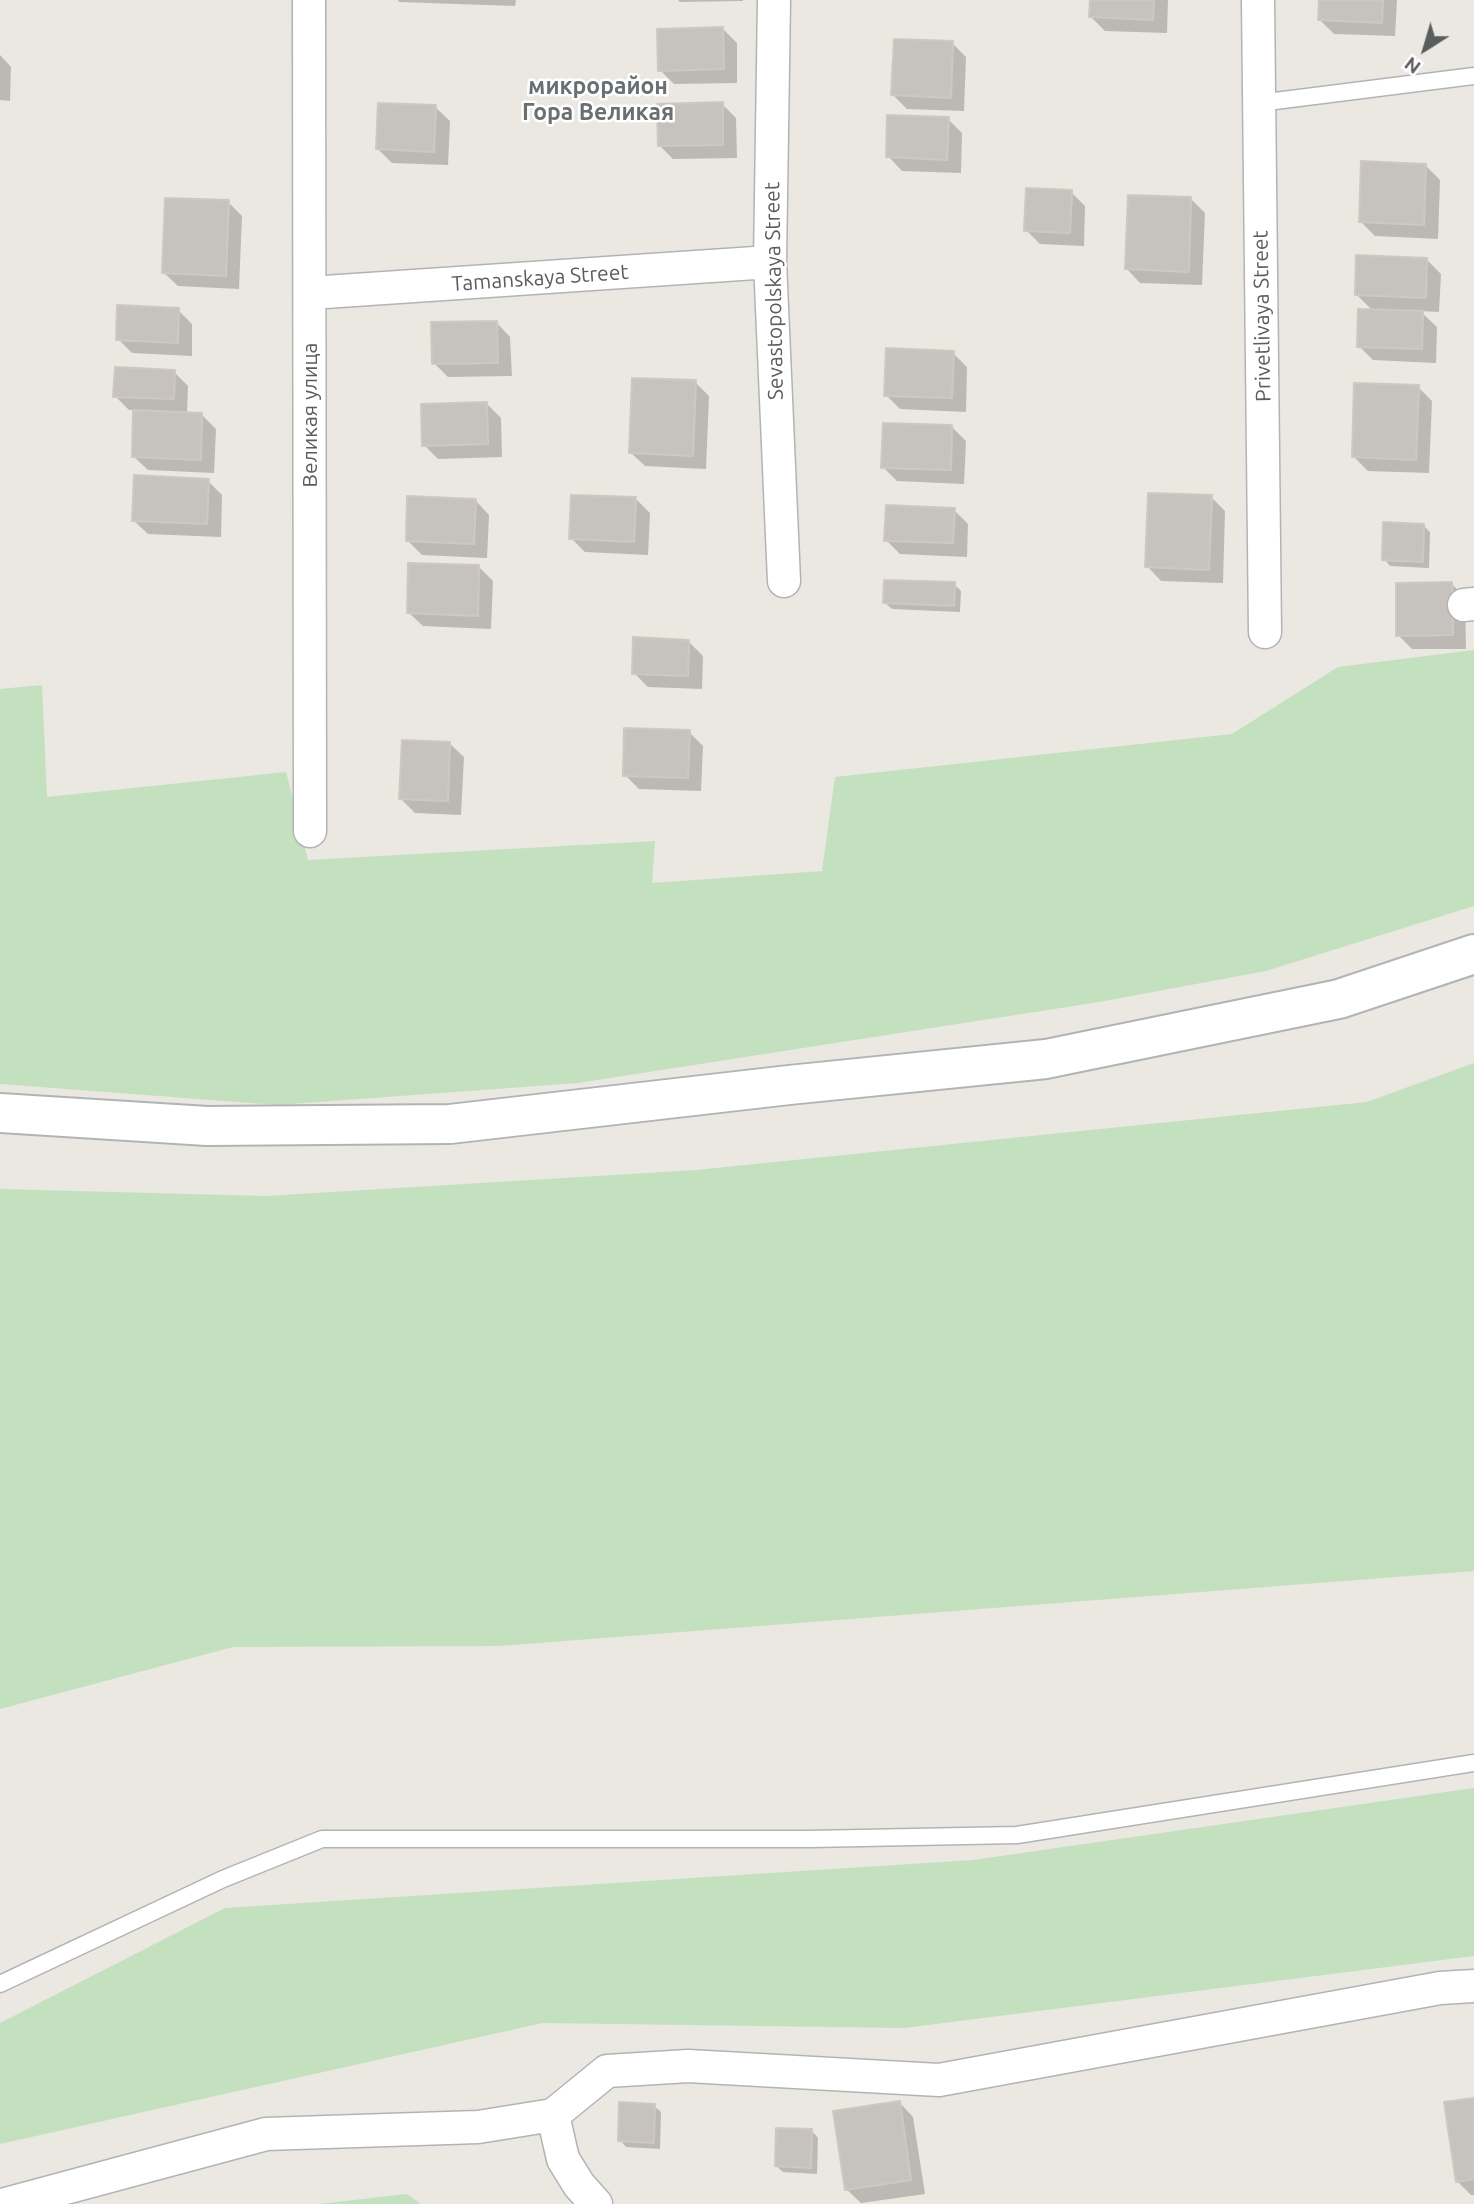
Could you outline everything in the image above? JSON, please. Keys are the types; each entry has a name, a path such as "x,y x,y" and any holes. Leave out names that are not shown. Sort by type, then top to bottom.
{"main road":[{"path":"0,1113 207,1126 450,1124 1046,1059 1339,999 1474,954"}],"street":[{"name":"Великая улица","path":"309,0 310,831"},
{"name":"Sevastopolskaya Street","path":"774,0 770,262 783,581"},
{"name":"Privetlivaya Street","path":"1258,0 1265,632"},
{"name":"Tamanskaya Street","path":"310,293 770,262"},
{"path":"6,2204 266,2134 478,2127 553,2115 607,2071 688,2066 939,2080 1440,1988 1474,1986"},
{"path":"553,2115 563,2160 579,2185 596,2204"}],"lane":[{"path":"1259,103 1474,76"},
{"path":"0,1984 223,1879 322,1839 810,1839 1017,1835 1474,1763"}],"green space":[{"path":"1474,650 1474,906 1266,971 1099,1002 578,1083 277,1105 0,1084 0,689 42,685 47,797 286,772 308,860 655,841 652,883 822,871 835,777 1232,734 1338,667"},
{"path":"1474,1063 1474,1571 500,1646 233,1647 0,1709 0,1189 266,1196 696,1170 1367,1102"},
{"path":"1474,1788 1474,1956 904,2028 543,2023 0,2144 0,2023 225,1908 973,1860"},
{"path":"407,2194 421,2204 319,2204"}],"building":[{"path":"1090,0 1154,0 1153,20 1089,17"},
{"path":"1319,0 1383,0 1382,23 1318,20"},
{"path":"723,27 724,69 658,71 657,29"},
{"path":"894,39 953,41 951,98 891,95"},
{"path":"723,102 723,145 658,146 657,104"},
{"path":"378,103 436,105 434,152 376,149"},
{"path":"887,115 949,117 947,160 886,157"},
{"path":"1361,161 1426,164 1424,225 1359,222"},
{"path":"1026,188 1072,190 1070,233 1024,231"},
{"path":"1128,195 1191,197 1189,272 1125,269"},
{"path":"165,198 229,200 226,276 162,273"},
{"path":"1356,255 1427,258 1426,298 1355,295"},
{"path":"117,305 179,308 178,343 116,340"},
{"path":"1358,309 1423,311 1422,349 1357,347"},
{"path":"497,321 498,363 432,364 431,322"},
{"path":"886,348 954,351 952,398 884,396"},
{"path":"115,367 175,370 174,399 113,397"},
{"path":"632,378 696,380 693,456 629,453"},
{"path":"1354,383 1419,385 1416,460 1352,457"},
{"path":"487,402 488,444 422,446 421,404"},
{"path":"133,410 202,413 201,460 132,457"},
{"path":"883,423 952,425 951,470 881,468"},
{"path":"134,475 209,479 207,524 132,521"},
{"path":"1148,493 1212,495 1209,570 1145,567"},
{"path":"571,495 636,497 634,542 569,539"},
{"path":"407,496 476,499 474,544 406,541"},
{"path":"886,505 955,508 953,543 884,541"},
{"path":"1383,522 1424,524 1423,562 1382,560"},
{"path":"408,563 479,565 478,616 407,613"},
{"path":"884,580 955,582 954,606 883,603"},
{"path":"1452,582 1453,635 1396,636 1396,583"},
{"path":"633,637 689,640 688,676 632,674"},
{"path":"624,728 690,730 688,778 623,776"},
{"path":"402,740 450,742 448,801 399,799"},
{"path":"1474,2098 1474,2179 1456,2182 1444,2102"},
{"path":"900,2101 911,2180 845,2190 833,2111"},
{"path":"619,2102 655,2104 654,2143 618,2141"},
{"path":"776,2128 812,2129 811,2168 775,2166"}],"district":[{"name":"микрорайон Гора Великая","path":"598,99"}]}
